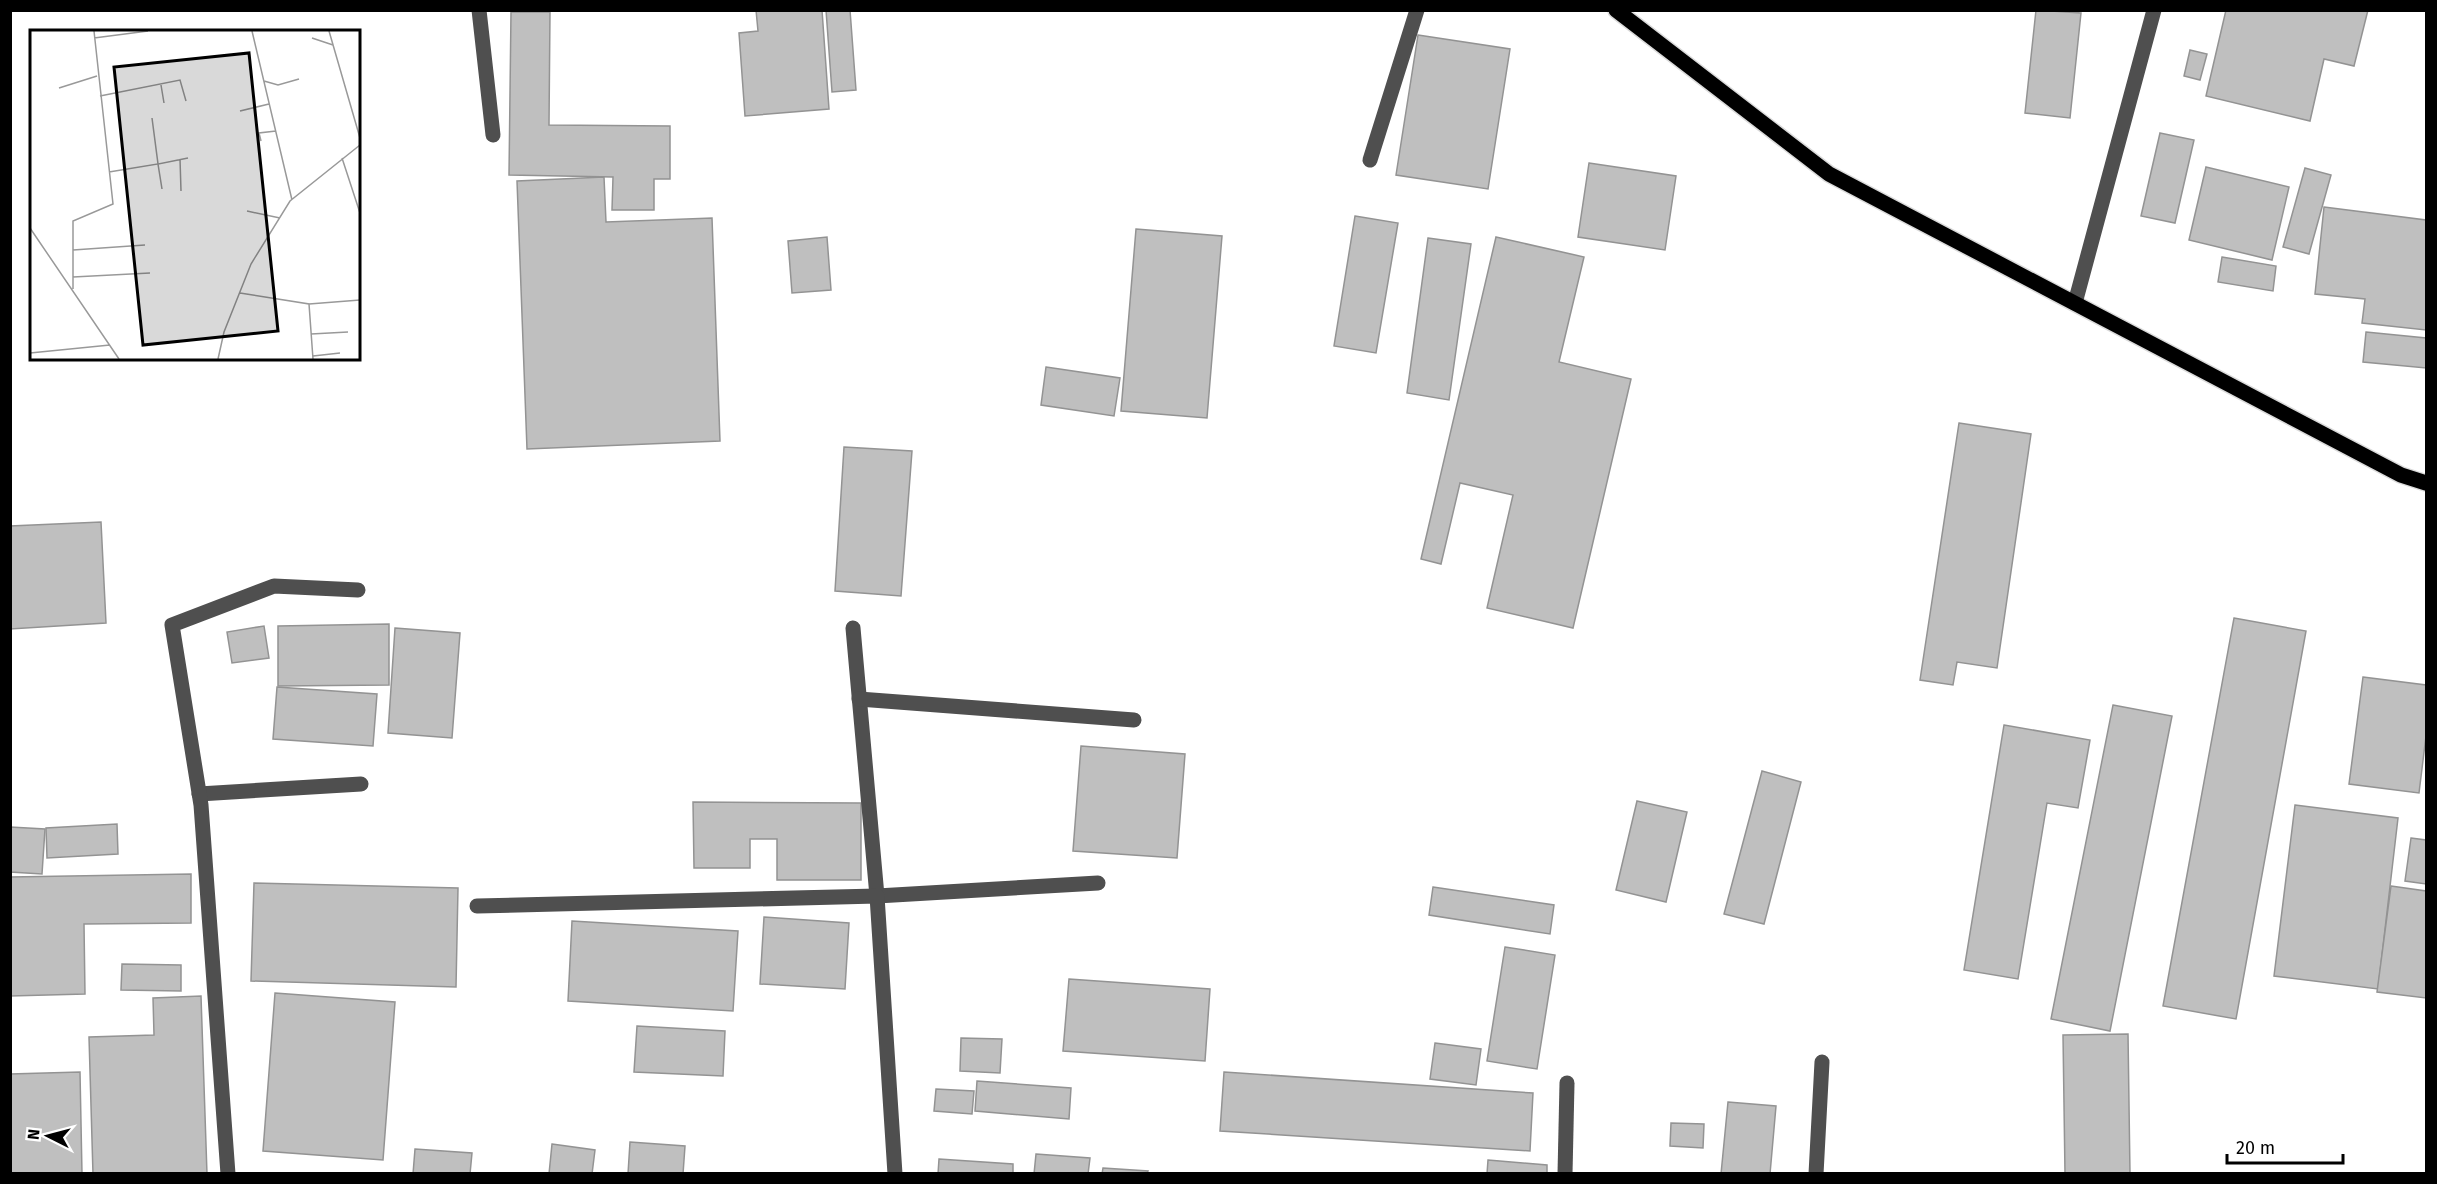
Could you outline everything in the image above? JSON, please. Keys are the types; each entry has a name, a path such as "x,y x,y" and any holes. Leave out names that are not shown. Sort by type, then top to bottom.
{"main road":[{"path":"1616,10 1829,174 2401,475 2427,483"}],"street":[{"path":"479,10 493,135"},
{"path":"1370,160 1417,10"},
{"path":"2074,303 2154,10"},
{"path":"228,1173 199,794 172,625 274,586 358,590"},
{"path":"853,628 877,896 895,1173"},
{"path":"859,699 1134,720"},
{"path":"199,794 361,784"},
{"path":"477,906 877,896 1098,883"},
{"path":"1816,1173 1822,1062"},
{"path":"1565,1173 1567,1083"}],"building":[{"path":"756,10 822,10 829,109 745,116 739,33 758,31"},
{"path":"826,10 850,10 856,90 832,92"},
{"path":"2036,10 2081,13 2070,118 2025,113"},
{"path":"2226,10 2368,10 2354,66 2324,59 2310,121 2206,96"},
{"path":"511,12 550,12 549,125 670,126 670,179 654,179 654,210 612,210 613,177 509,175"},
{"path":"1418,35 1510,49 1488,189 1396,175"},
{"path":"2190,50 2207,54 2200,80 2184,76"},
{"path":"2160,133 2194,140 2175,223 2141,216"},
{"path":"1589,163 1676,176 1665,250 1578,237"},
{"path":"2206,167 2289,187 2272,260 2189,240"},
{"path":"2305,168 2331,175 2309,254 2283,247"},
{"path":"604,177 606,222 712,218 720,441 527,449 517,181"},
{"path":"2324,207 2426,220 2426,330 2362,323 2365,299 2315,294"},
{"path":"1355,216 1398,223 1376,353 1334,346"},
{"path":"1136,229 1222,236 1207,418 1121,411"},
{"path":"827,237 831,290 792,293 788,241"},
{"path":"1496,237 1584,257 1559,362 1631,379 1573,628 1487,608 1513,495 1460,483 1441,564 1421,559"},
{"path":"1428,238 1471,244 1449,400 1407,393"},
{"path":"2222,257 2276,266 2273,291 2218,282"},
{"path":"2366,332 2426,338 2426,368 2363,362"},
{"path":"1046,367 1120,378 1114,416 1041,405"},
{"path":"1959,423 2031,434 1997,668 1957,662 1953,685 1920,680"},
{"path":"844,447 912,451 901,596 835,591"},
{"path":"101,522 106,623 10,629 10,526"},
{"path":"2234,618 2306,631 2236,1019 2163,1006"},
{"path":"389,624 389,685 278,686 278,626"},
{"path":"264,626 269,658 232,663 227,632"},
{"path":"395,628 460,633 452,738 388,733"},
{"path":"2363,677 2426,685 2426,736 2419,793 2349,784"},
{"path":"277,687 377,694 373,746 273,739"},
{"path":"2113,705 2172,716 2110,1031 2051,1019"},
{"path":"2004,725 2090,740 2078,808 2047,803 2018,979 1964,970"},
{"path":"1081,746 1185,754 1177,858 1073,851"},
{"path":"1762,771 1801,782 1764,924 1724,914"},
{"path":"1637,801 1687,812 1666,902 1616,890"},
{"path":"693,802 861,803 861,880 777,880 777,839 750,839 750,868 694,868"},
{"path":"2295,805 2398,818 2378,989 2274,976"},
{"path":"117,824 118,854 47,858 46,828"},
{"path":"10,827 45,829 42,874 10,872"},
{"path":"2411,838 2426,840 2426,884 2405,881"},
{"path":"191,874 191,923 84,924 85,994 10,996 10,877"},
{"path":"254,883 458,888 456,987 251,981"},
{"path":"2391,886 2426,891 2426,998 2377,992"},
{"path":"1433,887 1554,905 1550,934 1429,915"},
{"path":"764,917 849,923 845,989 760,984"},
{"path":"572,921 738,931 733,1011 568,1001"},
{"path":"1505,947 1555,955 1537,1069 1487,1061"},
{"path":"122,964 181,965 181,991 121,990"},
{"path":"1069,979 1210,989 1205,1061 1063,1051"},
{"path":"275,993 395,1002 383,1160 263,1151"},
{"path":"201,996 207,1174 93,1174 89,1037 154,1035 153,998"},
{"path":"637,1026 725,1031 723,1076 634,1072"},
{"path":"2128,1034 2130,1174 2065,1174 2063,1035"},
{"path":"961,1038 1002,1039 1000,1073 960,1071"},
{"path":"1435,1043 1481,1049 1476,1085 1430,1079"},
{"path":"80,1072 82,1174 10,1174 10,1074"},
{"path":"1224,1072 1533,1093 1530,1151 1220,1131"},
{"path":"977,1081 1071,1088 1069,1119 975,1111"},
{"path":"936,1089 974,1091 972,1114 934,1111"},
{"path":"1728,1102 1776,1106 1770,1174 1721,1174"},
{"path":"1671,1123 1704,1124 1703,1148 1670,1146"},
{"path":"630,1142 685,1146 683,1174 628,1174"},
{"path":"552,1144 595,1150 592,1174 549,1174"},
{"path":"415,1149 472,1153 470,1174 413,1174"},
{"path":"1036,1154 1090,1158 1088,1174 1034,1174"},
{"path":"939,1159 1013,1164 1013,1174 938,1174"},
{"path":"1488,1160 1547,1165 1547,1174 1487,1174"},
{"path":"1103,1168 1148,1171 1147,1174 1102,1174"}]}
